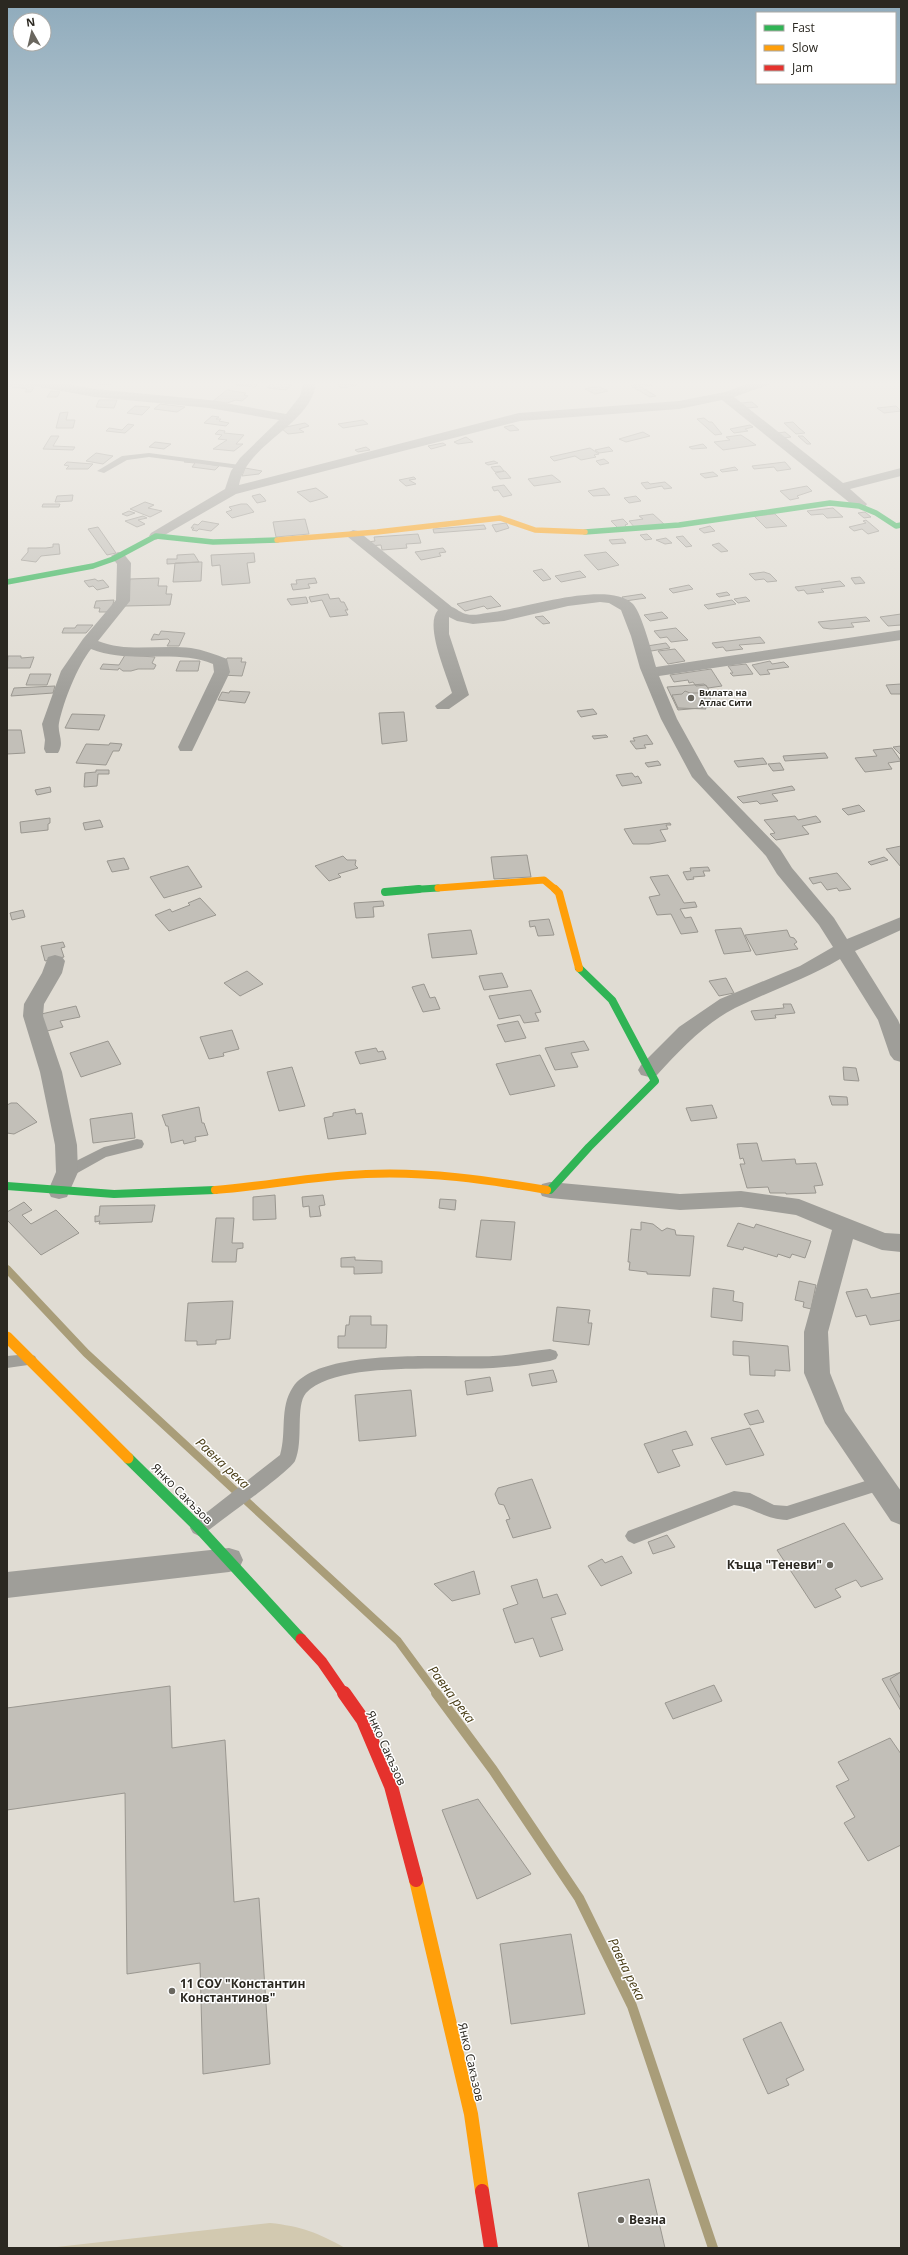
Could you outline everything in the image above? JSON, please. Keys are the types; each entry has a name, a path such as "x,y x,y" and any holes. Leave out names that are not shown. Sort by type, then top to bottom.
{"street":[{"path":"231,486 231,491"},
{"path":"7,582 93,566 118,556 156,536 231,491 249,486"},
{"path":"840,488 847,486"},
{"path":"840,488 860,504 877,512 896,526 901,525"},
{"path":"156,536 213,542 251,542 353,534 500,518 510,519 524,528 539,531 609,532 817,504 848,502 860,504"},
{"path":"353,534 448,610 462,618 484,619 527,612 568,602 612,599 627,607 640,636 650,673 669,719 701,777 774,852 784,870 828,922 843,949 888,1020 901,1056"},
{"path":"52,749 53,740 50,724 70,671 88,642 120,607 123,601 125,572 124,563 118,556"},
{"path":"443,706 462,695 441,634 441,616 448,610"},
{"path":"650,673 901,635"},
{"path":"88,642 97,647 112,650 198,654 212,657 221,662 222,672 186,746"},
{"path":"385,892 544,880 559,893 577,966 612,1000 655,1081 589,1147 550,1190"},
{"path":"649,1070 686,1032 727,1004 807,970 861,939 901,923"},
{"path":"56,961 52,973 34,1004 33,1016 51,1072 66,1145 63,1181"},
{"path":"7,1186 63,1181 114,1194 171,1193 242,1188 330,1176 387,1173 466,1177 550,1190 680,1202 741,1199 799,1207 882,1241 901,1243"},
{"path":"844,1226 816,1332 817,1373 834,1416 901,1513"},
{"name":"Янко Сакъзов","path":"7,1338 199,1528 229,1560 322,1662 363,1720 391,1786 426,1919 471,2114 491,2248"},
{"path":"7,1585 229,1560"}],"lane":[{"path":"63,1181 95,1155 120,1146 137,1144"},
{"path":"199,1528 287,1458 292,1442 292,1405 300,1389 315,1377 340,1369 368,1365 493,1362 550,1355"},
{"path":"7,1362 29,1360"},
{"path":"634,1536 734,1498 750,1500 772,1512 787,1513 881,1483"}],"shaded area":[{"path":"270,2223 291,2226 309,2231 327,2238 345,2248 48,2248"}],"building":[{"path":"505,486 512,495 503,497 498,490 494,491 492,487"},
{"path":"644,486 661,486 646,489"},
{"path":"662,486 670,486 672,488 664,489"},
{"path":"807,486 812,491 797,496 799,498 790,500 780,491"},
{"path":"316,488 328,497 310,502 297,492"},
{"path":"604,488 610,495 593,496 588,491"},
{"path":"260,494 266,501 257,503 252,496"},
{"path":"73,495 72,501 55,502 57,496"},
{"path":"636,496 641,501 629,503 624,498"},
{"path":"145,502 154,505 148,508 162,511 150,517 130,509"},
{"path":"43,504 60,504 59,507 42,507"},
{"path":"247,504 254,512 232,518 226,512 232,510 229,507"},
{"path":"833,508 843,517 827,518 823,514 811,515 807,511"},
{"path":"129,511 135,513 127,516 122,514"},
{"path":"865,512 871,517 864,518 858,513"},
{"path":"653,514 664,524 636,529 629,521 643,519 639,516"},
{"path":"775,514 787,526 766,528 754,516"},
{"path":"143,516 147,518 138,520 145,524 137,527 125,521"},
{"path":"305,519 309,534 276,537 273,522"},
{"path":"623,519 628,524 625,525 629,530 621,531 611,521"},
{"path":"866,520 879,531 868,534 862,529 854,531 849,527 866,523 863,521"},
{"path":"202,521 219,524 211,531 199,529 197,531 192,530 194,528 191,528 194,524 198,525"},
{"path":"506,523 509,528 496,532 492,525"},
{"path":"484,525 486,529 434,533 433,529"},
{"path":"710,526 715,531 704,533 699,529"},
{"path":"98,527 116,553 107,555 88,529"},
{"path":"418,534 421,543 406,544 407,548 382,550 381,545 369,546 368,542 375,541 374,537"},
{"path":"647,534 652,539 645,540 640,535"},
{"path":"683,536 692,546 686,547 676,537"},
{"path":"666,538 672,543 665,544 656,540"},
{"path":"623,539 626,543 612,544 609,540"},
{"path":"719,543 728,551 721,552 712,545"},
{"path":"53,544 59,544 60,554 41,556 36,562 21,560 28,552 28,548 53,547"},
{"path":"443,548 446,552 439,553 441,556 421,560 415,552"},
{"path":"606,552 619,565 598,570 584,555"},
{"path":"254,553 255,562 247,563 250,583 222,585 220,565 212,566 211,555"},
{"path":"194,554 199,562 167,564 167,559 177,559 177,555"},
{"path":"202,562 201,581 173,582 175,563"},
{"path":"542,569 551,579 543,581 533,571"},
{"path":"580,571 586,577 561,582 555,576"},
{"path":"764,572 770,574 777,581 767,582 764,579 755,580 749,574"},
{"path":"860,577 865,583 855,584 851,578"},
{"path":"159,578 158,586 167,586 166,594 172,594 170,605 125,606 130,579"},
{"path":"315,578 317,583 308,584 310,588 293,590 291,584 297,584 296,580"},
{"path":"95,579 98,581 103,580 109,587 97,590 93,586 89,587 84,581"},
{"path":"840,581 845,586 821,589 824,592 807,594 804,590 798,591 795,587"},
{"path":"689,585 693,589 673,593 669,589"},
{"path":"727,592 730,595 719,597 716,594"},
{"path":"328,594 330,599 339,598 341,602 344,602 348,610 345,610 348,615 330,617 322,600 311,602 309,597"},
{"path":"642,594 646,598 625,601 622,597"},
{"path":"491,596 501,606 487,609 484,606 465,611 457,604"},
{"path":"306,597 308,603 291,605 287,599"},
{"path":"746,597 750,601 738,603 734,599"},
{"path":"114,600 111,612 99,612 100,608 94,608 96,601"},
{"path":"732,600 736,604 708,609 704,605"},
{"path":"662,612 668,618 650,621 644,615"},
{"path":"901,614 901,625 888,626 880,617"},
{"path":"543,616 550,623 543,624 535,617"},
{"path":"866,617 870,621 851,623 854,627 831,629 823,628 818,622"},
{"path":"77,625 93,625 86,633 62,633 64,628 75,628"},
{"path":"676,628 688,640 671,642 667,637 660,638 654,631"},
{"path":"161,631 185,633 179,646 167,646 170,641 168,639 151,640 154,634 159,635"},
{"path":"760,637 765,643 739,645 743,649 726,651 723,647 716,648 712,643"},
{"path":"666,643 670,648 651,651 647,646"},
{"path":"675,649 685,661 668,664 658,651"},
{"path":"125,655 155,657 152,663 156,665 154,669 138,669 131,671 123,671 119,668 118,670 100,669 103,664 119,665"},
{"path":"8,656 21,656 21,658 34,657 30,668 7,668"},
{"path":"227,658 242,658 241,662 246,662 242,676 221,675"},
{"path":"180,661 200,661 198,671 176,671"},
{"path":"770,661 772,664 784,662 789,667 767,670 770,674 760,675 752,665"},
{"path":"746,664 753,674 733,676 730,673 733,673 728,666"},
{"path":"711,669 722,686 708,688 706,685 696,686 693,682 689,683 688,680 674,682 670,675"},
{"path":"30,674 51,674 47,685 26,685"},
{"name":"Вилата на Атлас Сити","path":"704,684 708,688 712,707 678,710 667,687"},
{"path":"901,684 901,694 891,694 886,685"},
{"path":"55,686 53,693 11,696 14,688"},
{"path":"230,691 250,692 245,703 218,700 222,692 229,693"},
{"path":"685,691 690,693 703,693 706,698 702,699 706,709 678,708 672,695 682,694"},
{"path":"593,709 597,714 581,717 577,711"},
{"path":"404,712 407,741 382,744 379,713"},
{"path":"72,714 105,715 99,730 65,728"},
{"path":"7,730 21,730 25,753 7,754"},
{"path":"606,735 608,737 594,739 592,736"},
{"path":"647,735 653,744 644,745 646,748 636,749 630,741 635,741 633,738"},
{"path":"110,743 122,744 119,751 113,751 106,765 76,763 86,744 109,745"},
{"path":"901,746 901,755 893,747"},
{"path":"892,748 901,761 888,763 892,769 865,772 855,758 877,756 873,750"},
{"path":"825,753 828,758 785,761 783,756"},
{"path":"763,758 767,764 738,767 734,761"},
{"path":"658,761 661,765 648,767 645,763"},
{"path":"780,763 784,770 773,771 768,764"},
{"path":"96,770 109,770 109,774 98,774 97,786 84,787 85,773 96,772"},
{"path":"632,773 635,777 638,776 642,783 622,786 616,775"},
{"path":"792,786 795,790 772,794 778,801 760,804 757,801 743,803 737,797"},
{"path":"50,787 51,792 37,795 35,790"},
{"path":"859,805 865,811 848,815 842,809"},
{"path":"795,816 798,820 816,816 821,822 802,826 809,834 776,840 770,834 775,833 764,820"},
{"path":"50,818 48,830 21,833 20,822"},
{"path":"100,820 103,827 85,830 83,823"},
{"path":"670,823 671,825 666,825 668,829 660,830 666,841 649,844 633,844 624,829"},
{"path":"901,846 901,867 886,849"},
{"path":"527,855 531,877 494,879 491,857"},
{"path":"343,856 347,860 356,860 355,865 358,868 338,874 341,877 329,881 315,866"},
{"path":"884,857 888,860 871,865 868,862"},
{"path":"124,858 129,869 112,872 107,861"},
{"path":"188,866 202,887 164,898 150,877"},
{"path":"708,867 710,871 703,871 705,876 693,877 694,879 687,880 683,872 691,871 690,868"},
{"path":"837,873 851,889 839,891 837,888 827,890 821,882 813,884 809,878"},
{"path":"668,875 684,903 695,902 697,907 680,909 685,918 691,917 698,932 681,934 671,914 657,915 649,897 660,895 650,877"},
{"path":"200,898 216,915 169,931 155,915 170,909 172,912 190,905 188,903"},
{"path":"383,901 384,906 373,907 374,917 356,918 354,903"},
{"path":"23,910 25,917 12,920 10,913"},
{"path":"549,919 554,935 538,936 535,926 530,927 529,921"},
{"path":"741,928 751,951 724,954 715,930"},
{"path":"471,930 477,954 432,958 428,934"},
{"path":"787,930 790,937 794,938 797,942 794,944 798,949 756,955 745,935"},
{"path":"63,942 65,947 61,948 64,957 45,961 41,946"},
{"path":"247,971 263,984 240,996 224,983"},
{"path":"502,973 508,987 484,990 479,976"},
{"path":"726,978 734,993 719,996 709,981"},
{"path":"424,984 430,998 435,997 440,1009 423,1012 412,987"},
{"path":"531,990 541,1012 535,1013 539,1021 524,1023 520,1015 499,1019 489,996"},
{"path":"783,1004 791,1004 795,1013 775,1015 776,1018 755,1020 751,1011 784,1008"},
{"path":"76,1006 80,1017 60,1021 63,1027 43,1032 37,1015"},
{"path":"518,1021 526,1038 505,1042 497,1025"},
{"path":"232,1030 239,1049 223,1053 224,1056 209,1059 200,1037"},
{"path":"108,1041 121,1064 81,1077 70,1053"},
{"path":"584,1041 589,1050 571,1053 578,1067 555,1070 545,1048"},
{"path":"376,1048 378,1052 383,1051 386,1059 360,1064 355,1052"},
{"path":"540,1055 555,1086 510,1095 496,1064"},
{"path":"292,1067 305,1106 279,1111 267,1072"},
{"path":"843,1067 856,1068 859,1081 844,1080"},
{"path":"829,1096 847,1097 848,1105 832,1105"},
{"path":"17,1103 37,1122 14,1134 7,1133 7,1105"},
{"path":"712,1105 717,1118 691,1121 686,1108"},
{"path":"199,1107 202,1123 204,1123 208,1135 195,1137 196,1141 184,1144 183,1140 171,1143 168,1126 166,1126 162,1115"},
{"path":"355,1109 356,1114 362,1113 366,1134 328,1139 324,1118 333,1116 333,1113"},
{"path":"132,1113 135,1138 93,1143 90,1119"},
{"path":"757,1143 762,1161 795,1159 796,1164 816,1163 823,1185 814,1186 816,1193 770,1193 768,1187 747,1188 740,1164 745,1164 743,1158 740,1159 737,1144"},
{"path":"275,1195 276,1219 253,1220 253,1197"},
{"path":"323,1195 325,1205 319,1206 321,1216 310,1217 309,1206 303,1207 302,1197"},
{"path":"440,1199 456,1200 455,1210 439,1208"},
{"path":"24,1202 32,1210 22,1215 31,1224 56,1210 79,1233 41,1255 7,1220 7,1212"},
{"path":"155,1205 152,1222 99,1224 100,1221 95,1222 95,1216 99,1216 100,1206"},
{"path":"216,1218 234,1218 232,1243 243,1243 243,1248 237,1249 236,1262 212,1262"},
{"path":"481,1220 515,1222 511,1260 476,1257"},
{"path":"641,1222 653,1224 662,1231 667,1228 675,1230 676,1235 694,1236 690,1276 647,1274 647,1272 629,1270 630,1262 628,1262 631,1229 641,1230"},
{"path":"738,1223 754,1228 756,1224 811,1241 805,1258 792,1254 790,1258 778,1254 777,1257 744,1247 743,1250 727,1246"},
{"path":"355,1257 355,1260 382,1261 382,1273 354,1274 354,1267 341,1267 341,1258"},
{"path":"799,1281 816,1285 811,1309 803,1307 804,1302 795,1300"},
{"path":"713,1288 734,1291 733,1301 743,1303 742,1321 711,1317"},
{"path":"867,1289 871,1298 901,1293 901,1320 870,1325 866,1315 856,1317 846,1292"},
{"path":"233,1301 230,1339 216,1340 216,1344 197,1345 197,1341 185,1341 188,1303"},
{"path":"557,1307 590,1310 588,1323 592,1323 589,1345 553,1341"},
{"path":"350,1316 371,1316 371,1325 387,1325 386,1348 338,1348 338,1336 345,1336 346,1325 349,1325"},
{"path":"733,1341 788,1346 790,1371 775,1370 775,1376 750,1375 749,1356 733,1355"},
{"path":"553,1370 557,1382 532,1386 529,1374"},
{"path":"490,1377 493,1391 467,1395 465,1381"},
{"path":"411,1390 416,1436 359,1441 355,1395"},
{"path":"758,1410 764,1422 750,1425 744,1414"},
{"path":"750,1428 764,1455 726,1465 711,1438"},
{"path":"686,1431 693,1445 672,1450 680,1466 658,1473 644,1444"},
{"path":"532,1479 551,1528 513,1538 506,1520 510,1519 504,1505 499,1504 495,1494 498,1488"},
{"name":"Къща \"Теневи\"","path":"844,1523 883,1579 861,1587 856,1580 835,1589 841,1597 815,1608 777,1550"},
{"path":"667,1535 675,1547 653,1554 648,1542"},
{"path":"622,1556 632,1573 601,1586 588,1566 602,1559 605,1563"},
{"path":"474,1571 480,1594 452,1601 434,1584"},
{"path":"537,1579 543,1598 557,1594 566,1614 551,1618 563,1650 540,1657 533,1638 515,1643 503,1609 518,1604 511,1586"},
{"path":"901,1672 901,1711 882,1679"},
{"path":"901,1672 901,1699 890,1679"},
{"path":"714,1685 722,1701 673,1719 665,1703"},
{"path":"170,1686 172,1748 225,1740 234,1902 259,1898 270,2064 203,2074 200,1963 127,1974 125,1793 7,1810 7,1708"},
{"path":"890,1738 901,1754 901,1845 868,1861 844,1823 855,1817 836,1786 849,1780 838,1762"},
{"path":"478,1799 531,1874 477,1899 442,1810"},
{"path":"571,1934 585,2014 511,2024 500,1944"},
{"path":"781,2022 804,2070 786,2079 789,2085 768,2094 743,2039"},
{"name":"Везна","path":"649,2179 665,2248 589,2248 578,2193"}],"waterway":[{"name":"Равна река","path":"7,1269 86,1353 398,1641 437,1694"},
{"name":"Равна река","path":"436,1693 493,1770 579,1898 632,2006 713,2248"}],"traffic: fast":[{"path":"585,532 679,525 830,503 859,506 876,513 896,526 901,525"},
{"path":"7,582 93,566 113,559 156,536 213,542 277,540"},
{"path":"385,892 438,888"},
{"path":"547,1190 550,1190 589,1147 655,1081 612,1000 579,968"},
{"path":"7,1186 114,1194 215,1190"},
{"path":"128,1458 199,1528 301,1639"}],"traffic: slow":[{"path":"277,540 377,532 500,518 535,530 585,532"},
{"path":"438,888 544,880 559,893 579,968"},
{"path":"215,1190 258,1186 322,1177 387,1173 427,1174 467,1178 547,1190"},
{"path":"7,1337 128,1458"},
{"path":"416,1880 471,2114 482,2191"}],"traffic: jam":[{"path":"301,1639 322,1662 363,1720 391,1786 416,1880"},
{"path":"482,2191 491,2248"}],"place":[{"name":"Вилата на Атлас Сити","path":"691,698"},
{"name":"Къща \"Теневи\"","path":"830,1565"},
{"name":"11 СОУ \"Константин Константинов\"","path":"172,1991"},
{"name":"Везна","path":"621,2220"}]}
